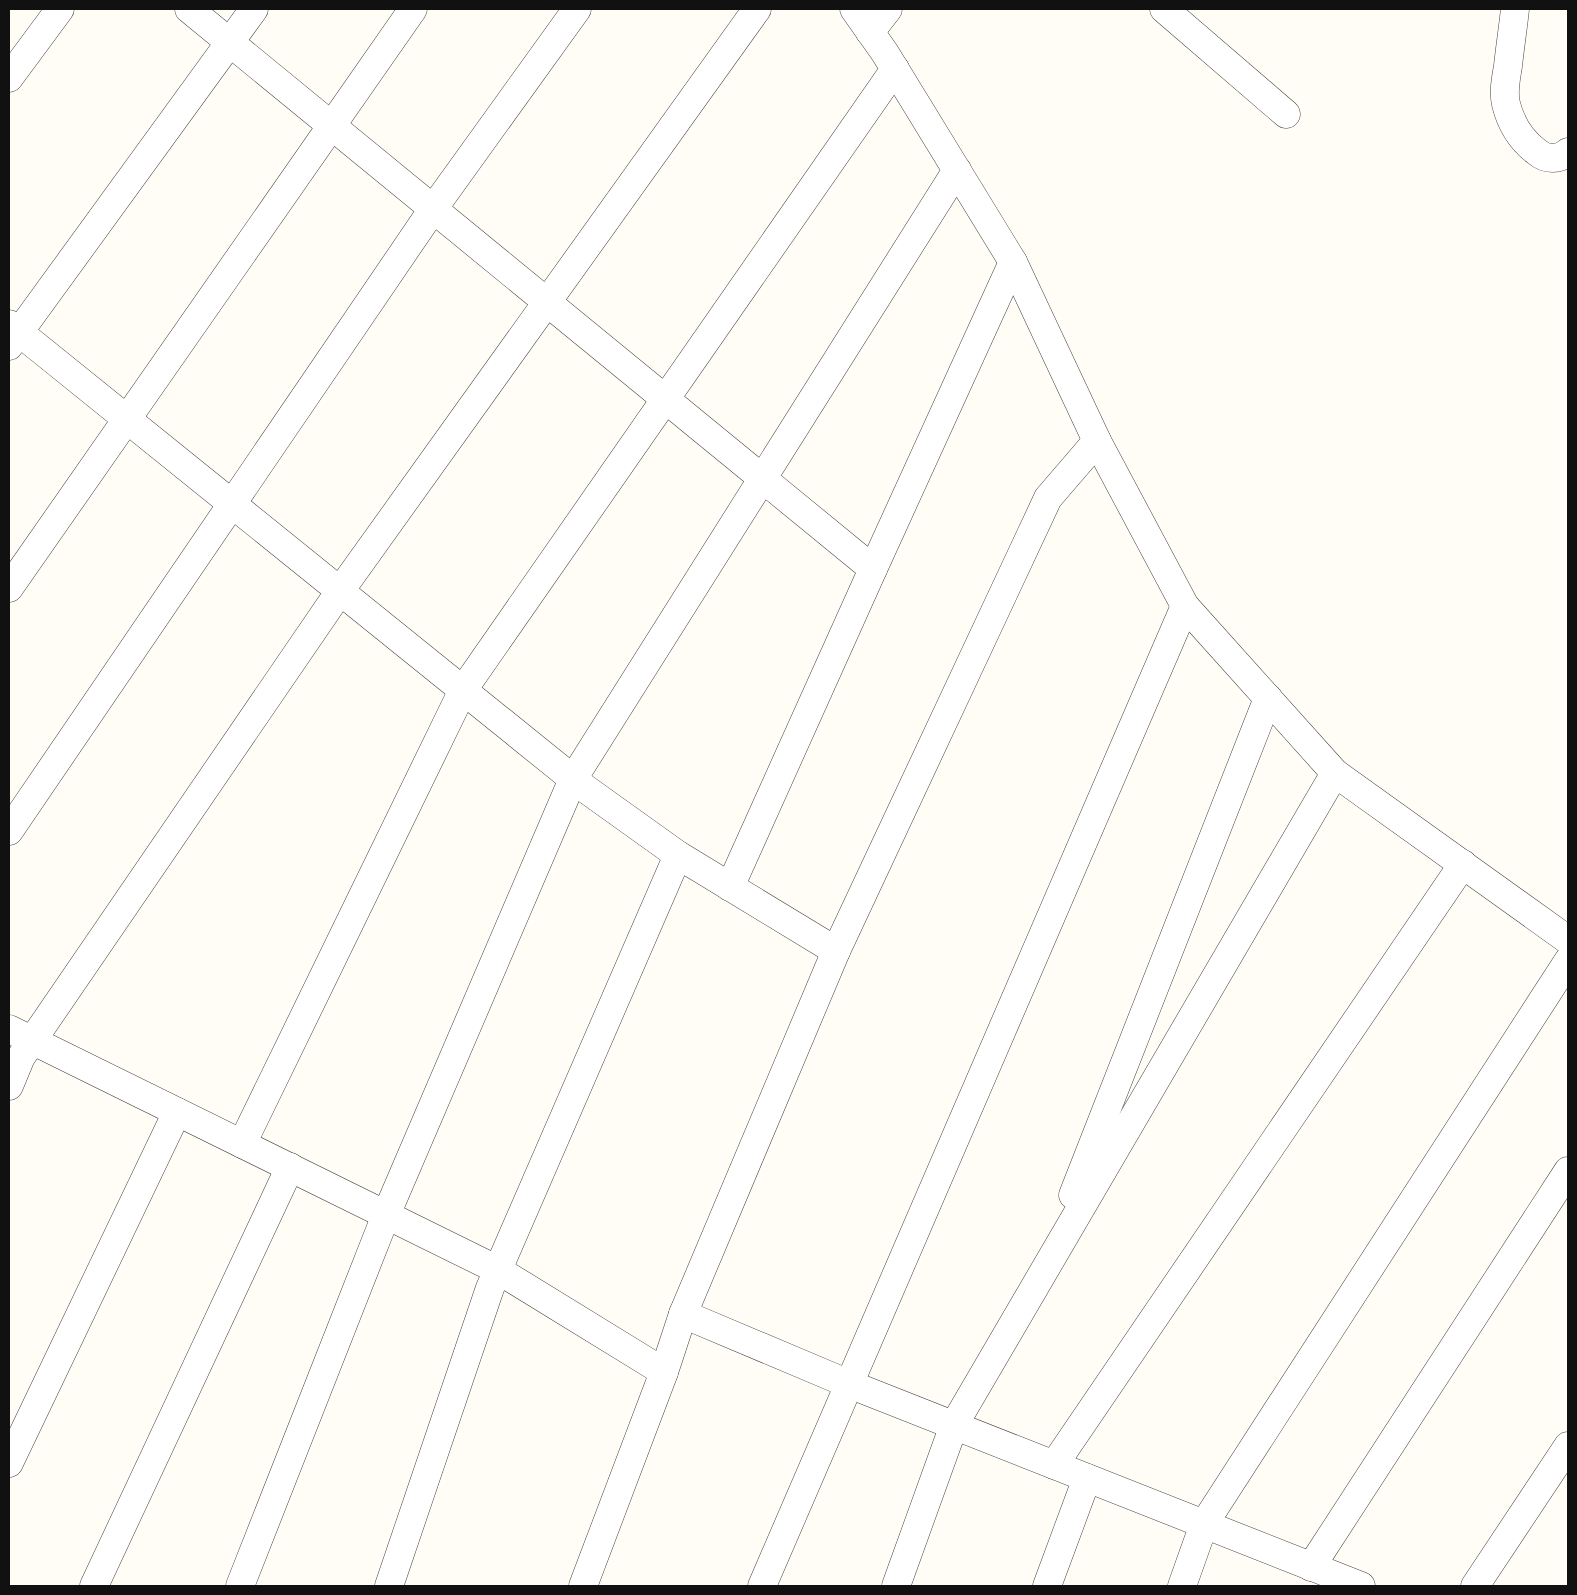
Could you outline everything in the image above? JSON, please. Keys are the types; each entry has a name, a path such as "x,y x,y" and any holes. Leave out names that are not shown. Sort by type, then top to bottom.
{"street":[{"path":"9,78 60,9"},
{"path":"189,9 873,569"},
{"path":"254,9 12,334 127,419 573,779 678,855 836,951"},
{"path":"9,588 413,9"},
{"path":"9,832 433,209 577,9"},
{"path":"9,1086 22,1057 340,591 757,9"},
{"path":"854,9 895,69 1013,262 1097,441 1185,606 1335,773 1568,940"},
{"path":"870,32 888,9"},
{"path":"1164,9 1286,114"},
{"path":"1515,9 1505,89 1506,103 1511,118 1514,126 1527,144 1540,155 1553,159 1568,152"},
{"path":"242,1144 463,690 895,69"},
{"path":"240,1586 386,1215 573,779 957,170"},
{"path":"730,886 1013,262"},
{"path":"583,1586 664,1372 683,1314 836,951 1048,498 1097,441"},
{"path":"762,1586 1185,606"},
{"path":"1041,1275 1268,698"},
{"path":"896,1586 954,1425 1335,773"},
{"path":"389,1586 487,1297 678,855"},
{"path":"1054,1465 1463,864"},
{"path":"1182,1586 1204,1524 1568,961"},
{"path":"9,1029 498,1270 664,1372"},
{"path":"9,1462 177,1112"},
{"path":"94,1586 290,1168"},
{"path":"1311,1567 1568,1171"},
{"path":"683,1314 849,1384 1355,1585"},
{"path":"1475,1586 1568,1446"},
{"path":"1047,1586 1087,1478"}]}
